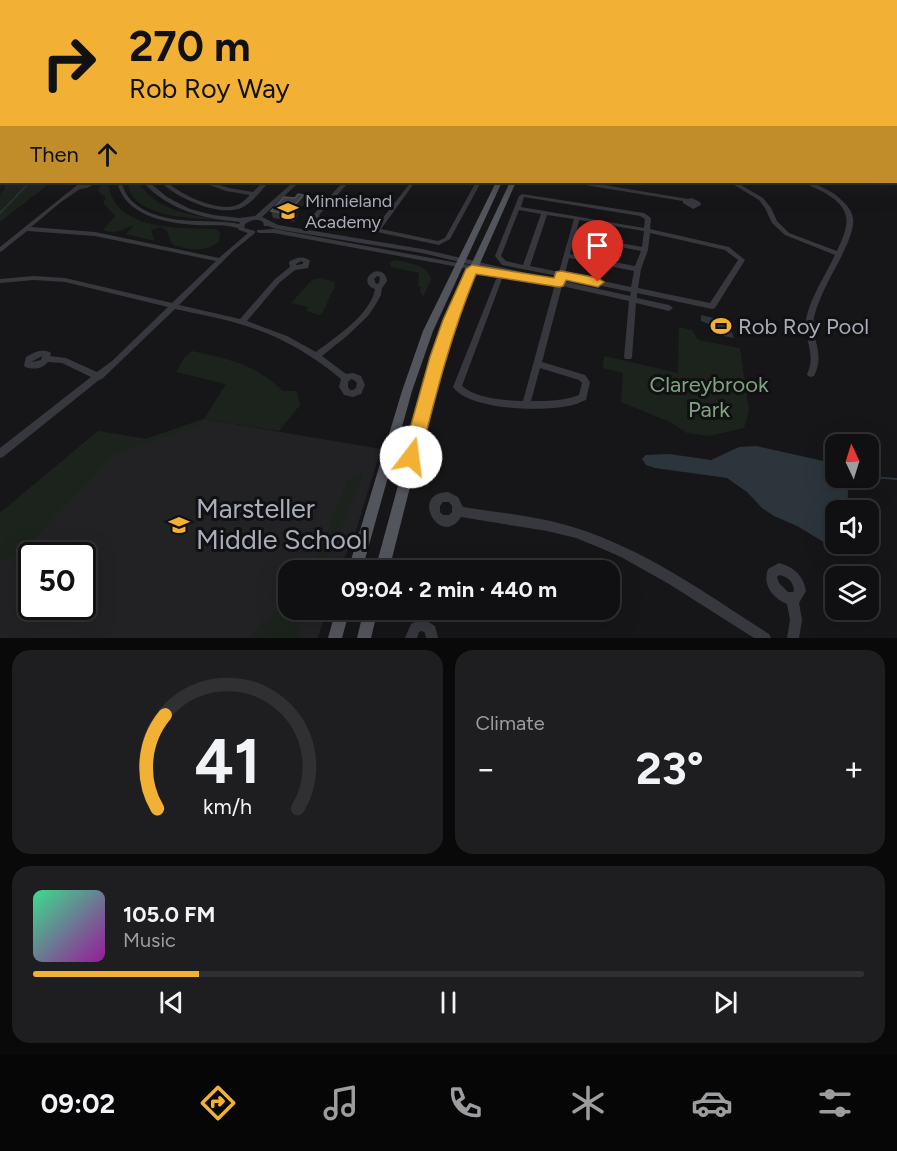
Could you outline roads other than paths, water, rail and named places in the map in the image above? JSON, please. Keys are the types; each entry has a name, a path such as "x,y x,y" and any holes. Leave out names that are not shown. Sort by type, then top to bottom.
{"main road":[{"path":"358,560 418,359 434,315 499,183"},
{"path":"385,560 438,357 450,320 513,183"},
{"path":"335,638 340,620"},
{"path":"364,638 368,620"}],"street":[{"path":"0,250 78,188 78,184 81,183"},
{"path":"78,188 87,187 92,183"},
{"path":"119,183 128,200 149,213 184,222 234,224 243,230 274,231 522,275 560,279 634,296"},
{"path":"147,183 161,197 177,207 232,219 257,218 276,227 366,240 459,263"},
{"path":"165,183 186,198 231,208 239,206 265,183"},
{"path":"209,183 228,190 253,194"},
{"path":"257,218 295,183"},
{"path":"345,183 316,217 436,242 445,241 477,183"},
{"path":"377,230 412,183"},
{"path":"598,183 616,184 686,200"},
{"path":"735,183 760,199 768,208 774,222 787,234 838,254"},
{"path":"808,183 832,195 849,211 851,223 810,321 810,336 817,364 812,374"},
{"path":"518,208 646,230 727,248 742,260 712,306 634,296 604,292 526,267 504,263 498,258 522,196 530,195 642,214 648,218 646,230 645,250 637,269 634,296 628,357"},
{"path":"0,454 99,377 220,260 267,222 277,201"},
{"path":"526,267 545,212"},
{"path":"526,404 577,218"},
{"path":"231,250 243,230 242,223 248,219"},
{"path":"26,229 95,234 220,260"},
{"path":"572,236 645,250"},
{"path":"566,255 637,269"},
{"path":"242,322 277,280 293,268"},
{"path":"0,281 57,279 242,322 288,339 318,355 346,378"},
{"path":"498,279 457,387 465,394 497,403 566,404 580,399 585,392 586,381 582,377 537,364"},
{"path":"318,355 350,329 367,311 378,295 379,285"},
{"path":"47,359 63,360 99,377"},
{"path":"458,511 550,526 603,543 660,573 765,638"},
{"path":"792,598 795,620 793,638"},
{"path":"411,638 415,628 422,624 431,630 432,638"}],"waterway":[{"path":"0,213 29,183"},
{"path":"879,478 897,479"}],"place":[{"name":"Minnieland Academy","path":"288,211"},
{"name":"Rob Roy Pool","path":"721,326"},
{"name":"Marsteller Middle School","path":"179,525"}],"park label":[{"name":"Clareybrook Park","path":"709,396"}]}
